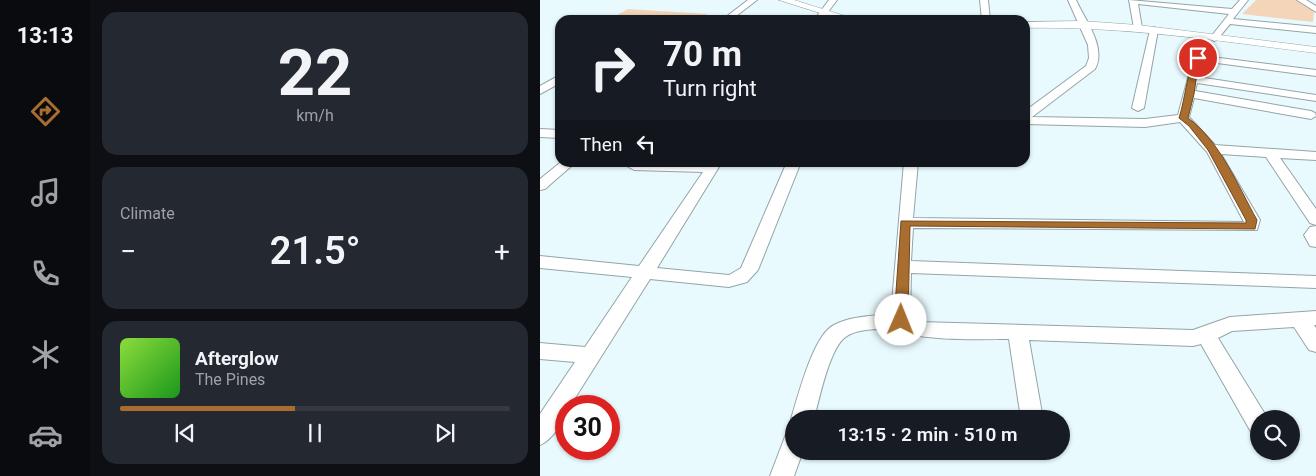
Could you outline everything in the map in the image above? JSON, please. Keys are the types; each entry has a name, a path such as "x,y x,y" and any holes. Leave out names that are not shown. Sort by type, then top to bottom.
{"main road":[{"path":"784,0 847,15"},
{"path":"802,0 839,15"},
{"path":"1030,23 1081,22 1137,26 1212,37 1316,46"},
{"path":"1137,26 1154,30 1316,50"}],"street":[{"path":"732,15 752,0"},
{"path":"984,0 986,15"},
{"path":"1030,114 1091,67 1094,58 1093,45 1072,0"},
{"path":"1183,118 1191,94 1192,79 1198,58 1212,37 1244,0"},
{"path":"1300,0 1316,10"},
{"path":"1137,26 1133,1 1198,4 1234,12"},
{"path":"1226,21 1316,30"},
{"path":"1138,108 1154,30"},
{"path":"1198,58 1316,73"},
{"path":"547,74 555,76"},
{"path":"1192,79 1316,98"},
{"path":"540,91 555,80"},
{"path":"1191,94 1310,114"},
{"path":"904,223 1251,227 1252,220 1212,149 1192,124 1183,118 1145,123 1030,118"},
{"path":"540,134 555,134"},
{"path":"1212,149 1316,156"},
{"path":"1270,152 1316,220"},
{"path":"540,186 564,167"},
{"path":"540,434 713,167"},
{"path":"540,262 729,281 745,277 792,167"},
{"path":"901,320 904,223 910,167"},
{"path":"1316,231 1312,235 1316,242"},
{"path":"904,267 1316,282"},
{"path":"805,410 826,347 834,335 850,326 901,320 908,326 920,329 1193,338 1207,336 1217,328 1230,324 1308,319 1316,344"},
{"path":"1018,332 1031,410"},
{"path":"1207,336 1250,410"},
{"path":"540,351 590,355"},
{"path":"782,476 788,460"}],"shaded area":[{"path":"1256,0 1298,0 1314,11 1313,22 1242,14"},
{"path":"628,9 708,14 707,15 617,15"}],"route":[{"path":"901,320 904,223 1251,227 1253,224 1252,220 1212,149 1192,124 1183,118 1191,94 1194,66 1198,58"}]}
